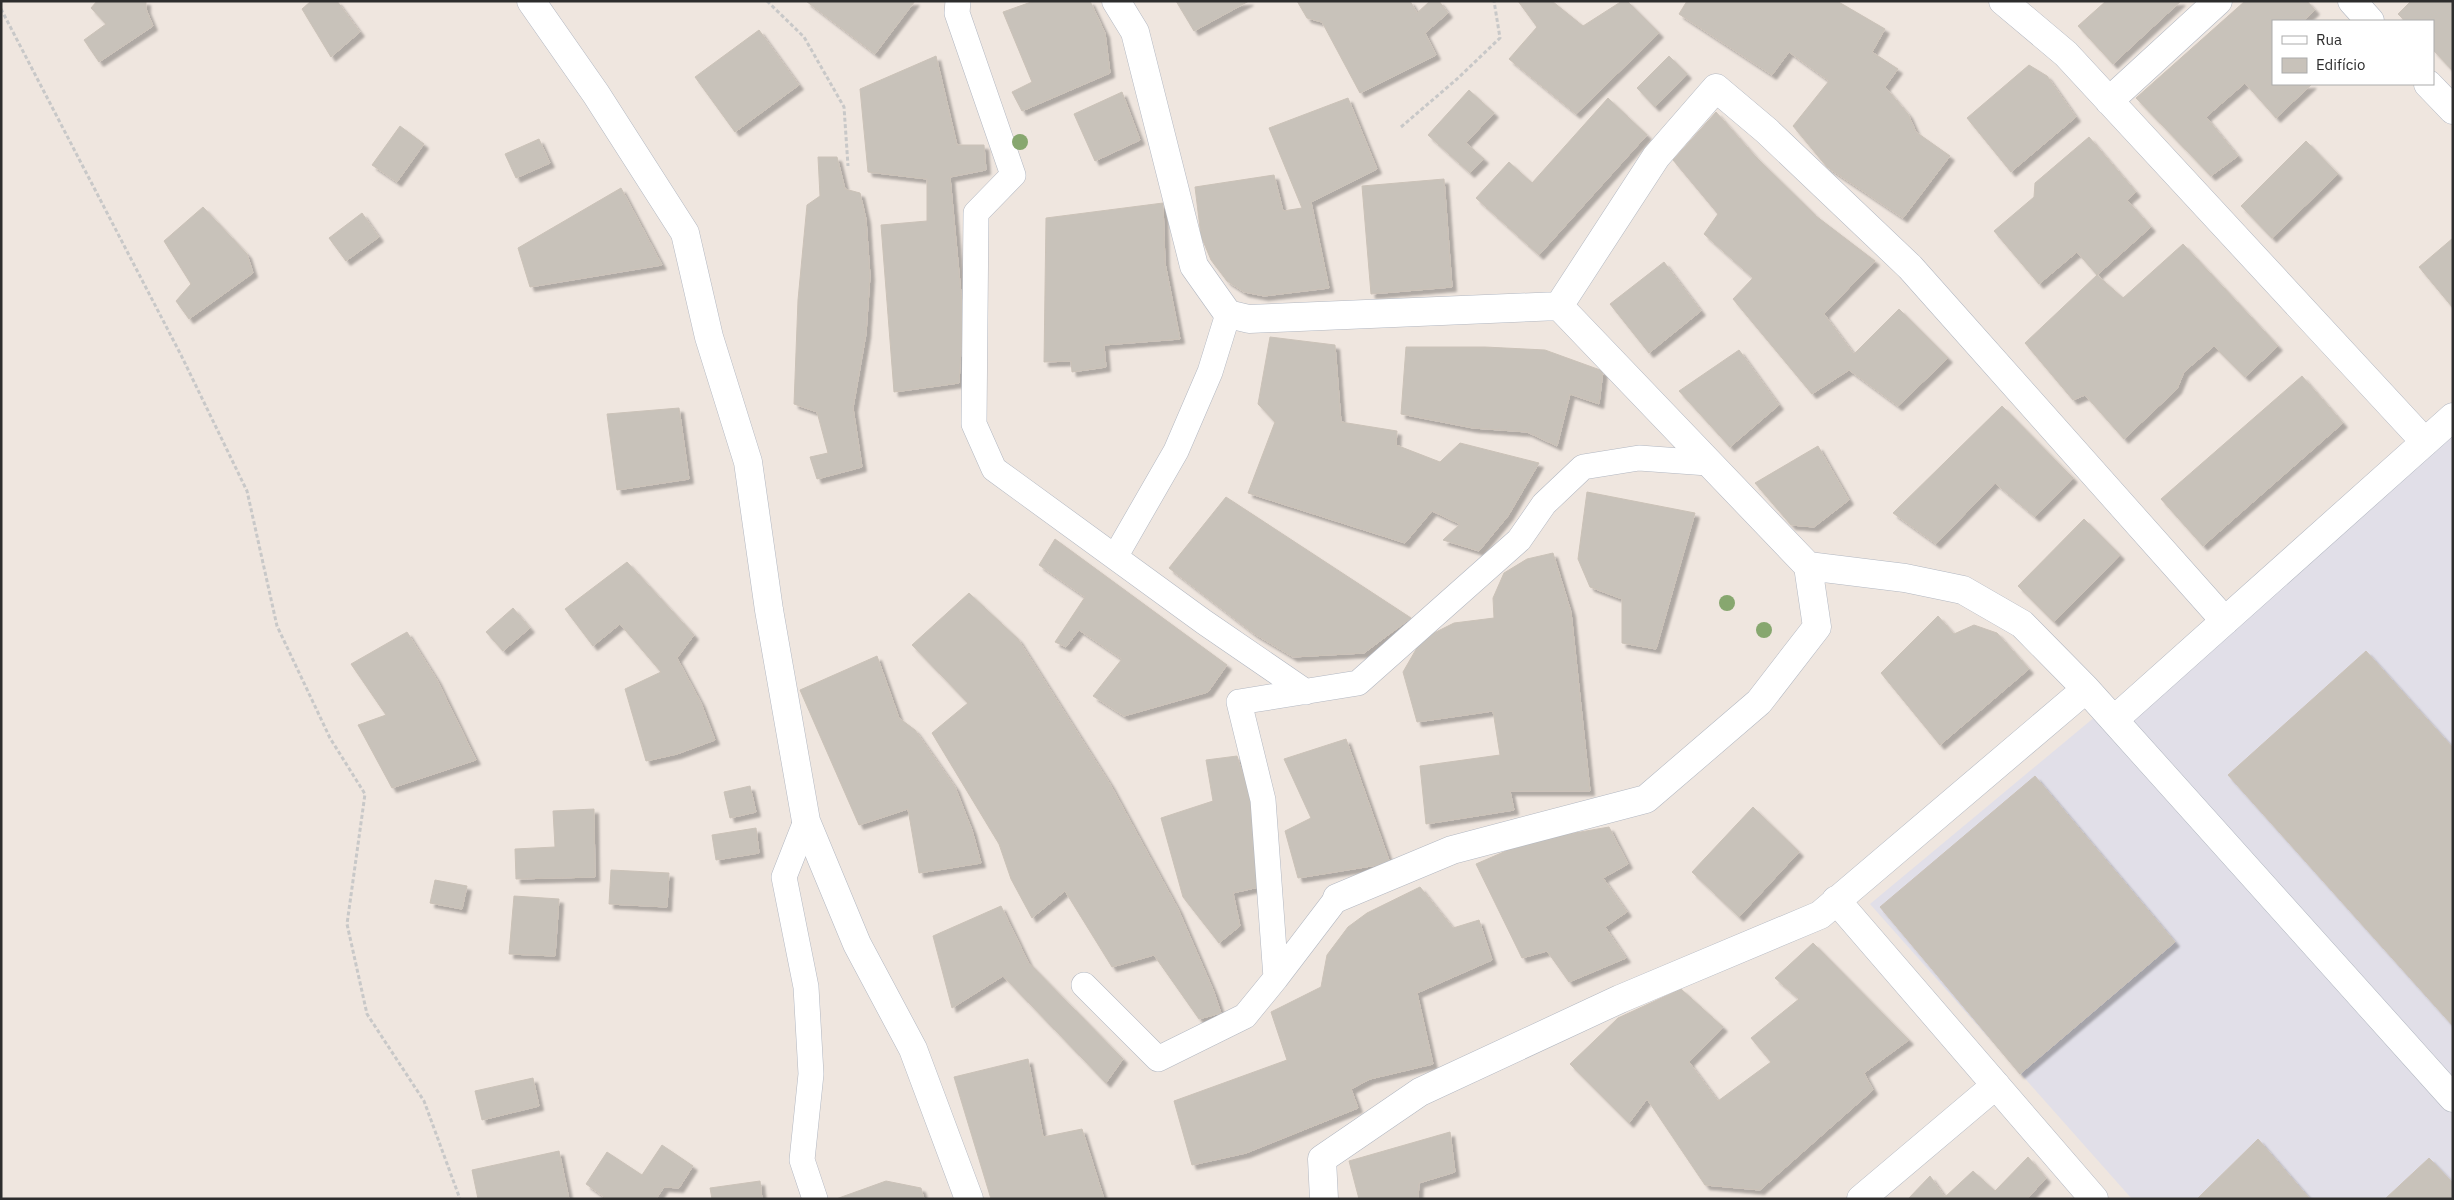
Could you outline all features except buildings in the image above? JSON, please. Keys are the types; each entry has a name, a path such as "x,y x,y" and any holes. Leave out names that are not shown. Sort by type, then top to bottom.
{"street":[{"path":"531,1 596,94 686,233 709,337 748,462 769,610 806,821 857,944 912,1049 969,1199"},
{"path":"1116,1 1135,32 1194,266 1228,314 1249,319 1559,306 1808,566 1817,627 1759,702 1646,799 1452,850 1337,898"},
{"path":"2003,1 2066,54 2425,442"},
{"path":"2109,101 2218,1"},
{"path":"2352,1 2369,20"},
{"path":"2429,85 2453,110"},
{"path":"1559,306 1656,157 1716,88 1767,131 1910,268 2225,621"},
{"path":"2115,719 2453,417"},
{"path":"1808,566 1905,578 1963,590 2022,624 2115,719 2453,1098"},
{"path":"1324,1199 1322,1159 1420,1092 1620,999 1820,915 2086,690"},
{"path":"1836,900 2094,1199"},
{"path":"1861,1199 1996,1085"}],"lane":[{"path":"958,1 957,13 1014,175 976,213 974,424 994,469 1306,692"},
{"path":"1115,557 1176,451 1210,372 1228,314"},
{"path":"1276,978 1263,800 1239,702 1358,684 1519,540 1544,504 1583,467 1639,458 1708,463"},
{"path":"806,821 784,877 806,987 811,1074 802,1160 815,1199"},
{"path":"1084,985 1158,1059 1245,1016 1337,898"}],"path":[{"path":"767,1 804,37 844,107 848,166"},
{"path":"1402,127 1500,38 1494,1"},
{"path":"1,9 181,355 248,491 277,626 330,738 365,794 347,924 366,1014 424,1101 460,1199"}],"shaded area":[{"path":"2453,419 2453,1199 2132,1199 1870,904"}]}
